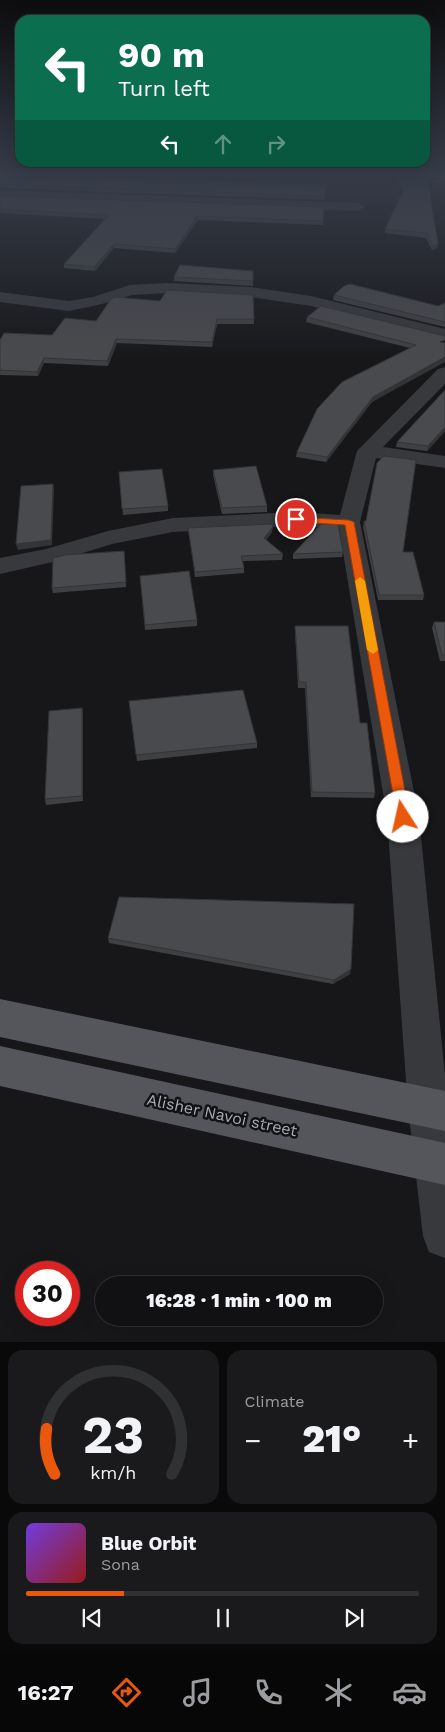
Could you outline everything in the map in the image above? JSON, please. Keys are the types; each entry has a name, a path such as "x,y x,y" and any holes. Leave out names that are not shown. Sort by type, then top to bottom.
{"main road":[{"path":"0,1018 436,1109"},
{"name":"Alisher Navoi street","path":"0,1066 439,1162"}],"street":[{"path":"0,297 69,306 96,301 130,290 167,288 250,292 311,302 445,334"},
{"path":"445,373 367,451 349,522 403,817 436,1109 445,1236"},
{"path":"367,451 445,462"},
{"path":"0,566 49,556 108,538 173,525 296,519 349,522"}],"building":[{"path":"89,237 183,237 175,249 114,244 94,267 64,264"},
{"path":"429,237 437,237 438,244 433,246"},
{"path":"180,265 253,271 253,281 174,277"},
{"path":"350,284 438,306 445,303 445,322 334,295 344,286"},
{"path":"167,290 253,295 254,319 217,319 212,342 116,339 107,361 44,358 37,372 0,370 0,340 4,333 52,335 65,318 96,321 111,299 115,297 160,301"},
{"path":"321,306 445,336 445,340 440,342 445,343 445,357 373,397 327,457 297,452 317,409 342,382 416,345 307,317"},
{"path":"445,390 445,427 428,446 397,442"},
{"path":"384,456 416,460 403,552 413,552 424,595 379,595 364,521 366,521 377,463"},
{"path":"256,466 267,506 222,508 213,470"},
{"path":"162,469 168,506 122,509 119,472"},
{"path":"53,484 51,540 16,544 21,486"},
{"path":"272,524 273,527 264,538 283,554 241,556 244,568 195,572 188,528"},
{"path":"321,524 338,524 343,552 293,554"},
{"path":"124,551 126,582 52,588 53,558 65,555"},
{"path":"189,571 197,620 145,625 140,576"},
{"path":"434,622 445,622 445,655 442,655"},
{"path":"295,626 348,626 360,723 367,723 375,793 312,792 306,682 299,682"},
{"path":"243,690 257,743 136,755 129,701"},
{"path":"82,708 82,796 45,799 49,711"},
{"path":"119,897 354,904 351,969 334,980 108,938"}],"slow traffic":[{"path":"360,581 373,650"}],"route":[{"path":"296,519 349,522 403,817"}]}
